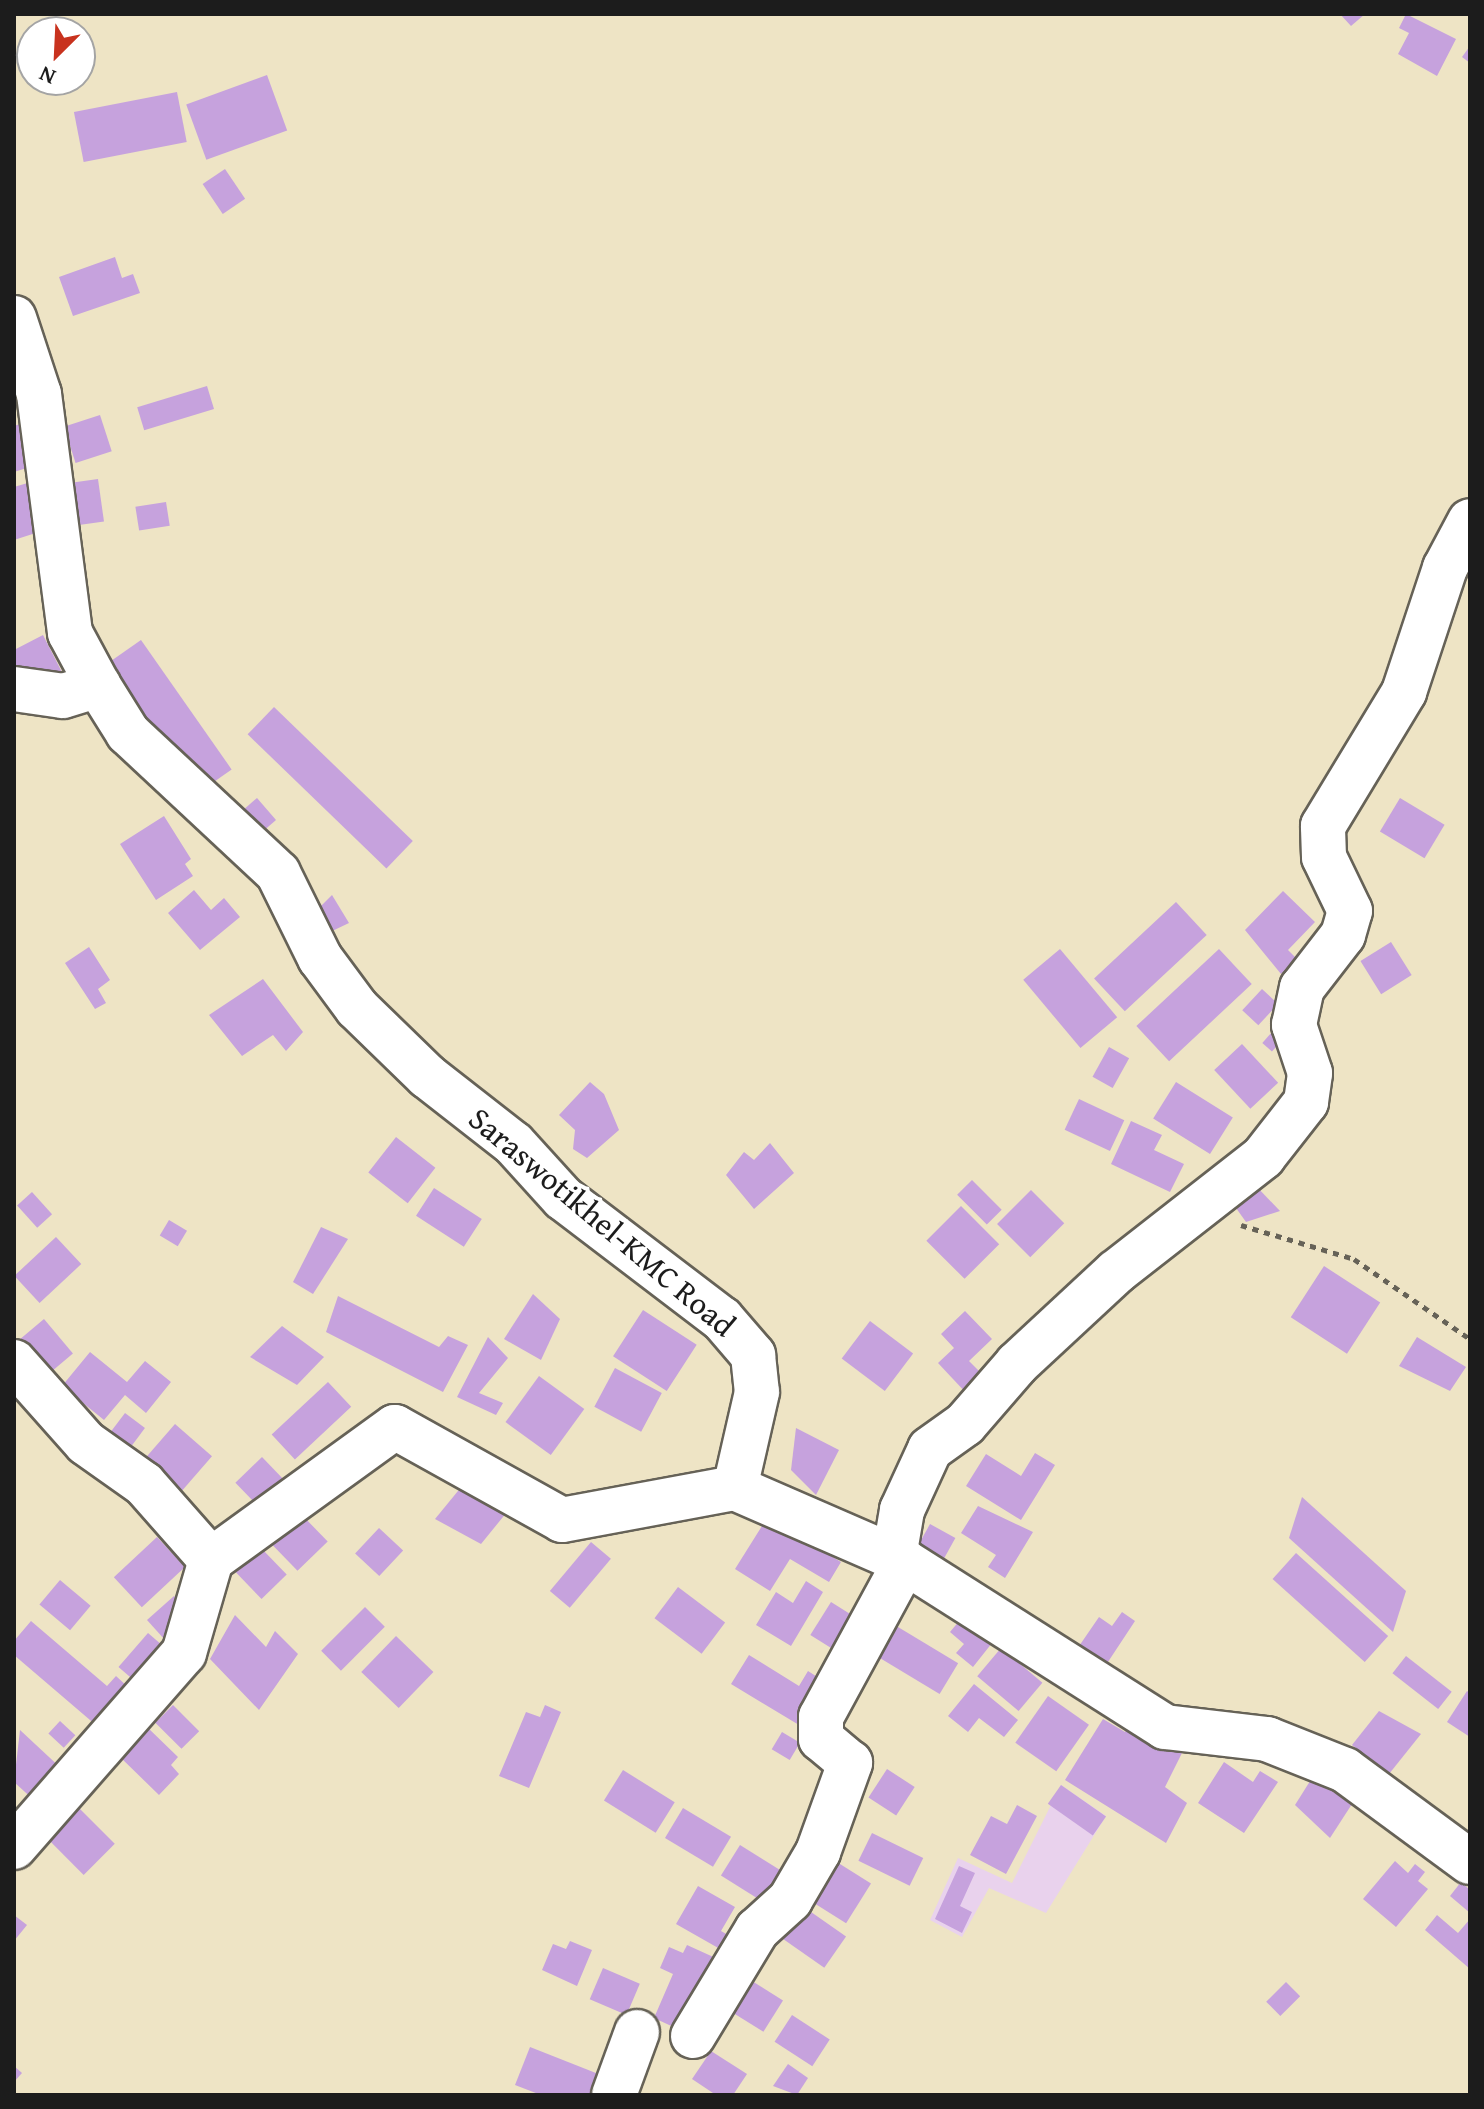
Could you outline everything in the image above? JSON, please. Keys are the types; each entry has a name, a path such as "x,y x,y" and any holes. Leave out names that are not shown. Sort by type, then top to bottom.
{"street":[{"name":"Saraswotikhel-KMC Road","path":"14,319 39,394 70,633 98,685 128,733 278,873 320,958 357,1008 427,1076 514,1144 563,1198 722,1319 753,1355 757,1392 735,1488"},
{"path":"693,2036 757,1930 790,1900 818,1852 850,1763 821,1739 821,1717 900,1559 902,1510 930,1449 965,1424 1116,1272 1263,1157 1306,1102 1310,1073 1294,1025 1302,988 1343,935 1350,911 1324,857 1323,826 1404,692 1445,568 1470,521"},
{"path":"14,689 63,696 98,685"},
{"path":"14,1362 86,1443 144,1484 211,1560"},
{"path":"14,1847 184,1653 211,1560 395,1427 562,1520 735,1488 900,1559 1165,1727 1267,1739 1345,1770 1470,1862"},
{"path":"614,2095 637,2032"}],"path":[{"path":"1194,1211 1354,1259 1470,1339"}],"shaded area":[{"path":"1061,1785 1106,1816 1046,1913 989,1888 962,1937 930,1920 958,1858 1012,1883"}],"building":[{"path":"1340,14 1365,14 1351,26"},
{"path":"1406,14 1456,39 1437,76 1398,54 1409,33 1399,28"},
{"path":"1470,46 1470,63 1462,57"},
{"path":"267,75 287,130 206,160 186,104"},
{"path":"177,92 187,142 84,162 74,112"},
{"path":"225,169 245,199 223,214 203,184"},
{"path":"115,257 122,278 133,274 140,293 73,316 59,277"},
{"path":"207,386 214,409 144,430 137,407"},
{"path":"100,415 112,451 76,463 64,427"},
{"path":"20,424 33,466 14,472 14,426"},
{"path":"98,479 104,522 77,525 71,483"},
{"path":"31,482 45,530 14,540 14,487"},
{"path":"166,502 170,526 139,531 135,507"},
{"path":"43,635 67,682 31,682 22,666 14,670 14,650"},
{"path":"141,640 232,769 198,793 107,664"},
{"path":"274,707 413,841 386,868 248,734"},
{"path":"257,798 276,820 262,832 243,810"},
{"path":"1400,798 1445,825 1424,858 1380,831"},
{"path":"164,816 191,859 185,864 193,876 156,900 120,844"},
{"path":"194,890 211,910 224,898 240,917 200,950 168,913"},
{"path":"1283,891 1315,922 1288,950 1296,958 1281,974 1245,930"},
{"path":"332,895 349,923 328,933 313,914"},
{"path":"1176,902 1207,935 1125,1011 1094,978"},
{"path":"1391,942 1412,975 1381,994 1360,961"},
{"path":"89,947 110,980 98,989 106,1003 95,1009 65,963"},
{"path":"1060,949 1117,1017 1080,1048 1023,980"},
{"path":"1219,949 1252,984 1169,1061 1136,1026"},
{"path":"263,979 303,1032 286,1051 273,1035 242,1056 209,1015"},
{"path":"1262,989 1278,1004 1258,1025 1242,1010"},
{"path":"1273,1031 1283,1040 1272,1052 1262,1043"},
{"path":"1242,1044 1278,1083 1250,1109 1214,1070"},
{"path":"1109,1047 1129,1058 1113,1088 1093,1077"},
{"path":"590,1082 604,1094 619,1130 587,1158 573,1149 575,1130 559,1115"},
{"path":"1176,1082 1233,1118 1210,1154 1153,1118"},
{"path":"1079,1099 1124,1120 1110,1151 1065,1130"},
{"path":"1131,1121 1162,1135 1154,1150 1184,1164 1170,1192 1111,1164"},
{"path":"396,1137 435,1168 408,1203 368,1172"},
{"path":"770,1143 794,1173 754,1209 726,1175 744,1152 754,1160"},
{"path":"972,1180 1002,1210 987,1225 957,1195"},
{"path":"1255,1185 1280,1211 1246,1222 1231,1201"},
{"path":"434,1188 482,1219 464,1247 416,1216"},
{"path":"1031,1190 1064,1223 1030,1257 997,1224"},
{"path":"32,1192 52,1214 37,1228 17,1205"},
{"path":"961,1206 999,1244 965,1279 926,1241"},
{"path":"169,1220 187,1231 178,1246 160,1235"},
{"path":"321,1227 348,1239 313,1294 293,1282"},
{"path":"56,1237 81,1264 40,1303 14,1276"},
{"path":"1324,1266 1380,1302 1347,1354 1291,1317"},
{"path":"533,1294 560,1319 541,1360 504,1339"},
{"path":"338,1296 439,1347 448,1336 468,1345 443,1392 326,1332"},
{"path":"643,1310 697,1345 667,1391 613,1356"},
{"path":"965,1311 992,1339 969,1361 986,1378 968,1395 938,1363 954,1348 941,1334"},
{"path":"44,1319 73,1353 44,1378 15,1343"},
{"path":"870,1321 913,1353 885,1391 842,1359"},
{"path":"282,1326 324,1357 297,1385 250,1357"},
{"path":"488,1337 508,1358 479,1393 503,1403 496,1415 457,1397"},
{"path":"1417,1337 1466,1367 1450,1391 1399,1366"},
{"path":"90,1352 127,1382 145,1361 171,1382 146,1413 125,1395 104,1420 62,1386"},
{"path":"615,1368 662,1393 641,1432 594,1407"},
{"path":"539,1376 584,1409 551,1455 505,1422"},
{"path":"328,1382 351,1407 295,1459 272,1435"},
{"path":"125,1413 145,1428 128,1450 108,1435"},
{"path":"175,1424 212,1456 179,1494 142,1462"},
{"path":"796,1428 839,1450 816,1495 791,1470"},
{"path":"1035,1453 1055,1465 1021,1520 966,1486 986,1454 1021,1476"},
{"path":"262,1457 287,1483 260,1509 235,1483"},
{"path":"467,1480 507,1512 481,1544 435,1519"},
{"path":"1302,1497 1406,1591 1393,1632 1289,1538"},
{"path":"978,1506 1033,1532 1005,1578 988,1567 996,1555 961,1533"},
{"path":"302,1515 328,1542 297,1571 272,1544"},
{"path":"767,1518 841,1562 829,1582 790,1559 770,1591 735,1569"},
{"path":"930,1524 955,1538 941,1564 915,1550"},
{"path":"379,1528 403,1551 379,1576 355,1554"},
{"path":"157,1537 185,1567 142,1607 114,1577"},
{"path":"591,1542 611,1559 570,1608 550,1591"},
{"path":"261,1548 287,1575 262,1599 236,1572"},
{"path":"1296,1553 1388,1636 1365,1662 1273,1579"},
{"path":"60,1580 91,1606 70,1630 39,1605"},
{"path":"806,1581 823,1592 791,1646 756,1625 776,1592 793,1603"},
{"path":"678,1587 725,1623 702,1654 655,1618"},
{"path":"174,1596 187,1610 165,1640 147,1620"},
{"path":"831,1602 865,1623 844,1656 810,1635"},
{"path":"365,1607 385,1627 341,1671 321,1651"},
{"path":"1122,1612 1135,1621 1102,1671 1075,1652 1099,1617 1112,1626"},
{"path":"965,1614 996,1638 973,1667 956,1653 964,1644 950,1632"},
{"path":"235,1615 266,1647 275,1631 298,1654 259,1710 210,1659"},
{"path":"31,1621 107,1686 116,1676 129,1688 97,1726 14,1655 14,1641"},
{"path":"893,1624 958,1663 940,1694 874,1655"},
{"path":"148,1633 163,1646 134,1680 118,1667"},
{"path":"396,1636 433,1672 399,1708 361,1672"},
{"path":"1001,1648 1042,1683 1019,1711 977,1676"},
{"path":"749,1655 799,1686 808,1671 825,1682 799,1725 731,1684"},
{"path":"1406,1656 1452,1692 1438,1709 1392,1673"},
{"path":"974,1684 1018,1720 1004,1737 979,1718 968,1732 948,1716"},
{"path":"1467,1691 1470,1693 1470,1737 1447,1722"},
{"path":"1048,1696 1089,1725 1056,1771 1015,1743"},
{"path":"173,1705 199,1731 181,1749 155,1723"},
{"path":"545,1705 561,1712 529,1788 499,1776 526,1712 540,1717"},
{"path":"1379,1711 1421,1734 1389,1774 1352,1745"},
{"path":"1103,1719 1125,1732 1132,1720 1183,1751 1165,1787 1187,1803 1166,1843 1065,1780"},
{"path":"60,1721 75,1735 64,1748 48,1733"},
{"path":"146,1726 178,1757 171,1765 179,1774 159,1795 118,1755"},
{"path":"20,1730 64,1771 36,1802 14,1782"},
{"path":"782,1732 800,1743 790,1760 772,1749"},
{"path":"1224,1762 1253,1782 1260,1771 1278,1782 1244,1833 1198,1803"},
{"path":"887,1769 915,1787 896,1815 868,1798"},
{"path":"623,1770 675,1802 656,1833 604,1801"},
{"path":"1312,1778 1352,1804 1330,1838 1295,1805"},
{"path":"1061,1785 1106,1817 1093,1835 1048,1804"},
{"path":"1017,1805 1037,1816 1006,1874 970,1855 991,1816 1007,1824"},
{"path":"78,1807 115,1844 84,1875 47,1838"},
{"path":"683,1808 731,1837 713,1867 665,1838"},
{"path":"872,1833 923,1858 910,1886 858,1861"},
{"path":"740,1845 790,1876 771,1907 721,1876"},
{"path":"832,1859 871,1883 846,1923 807,1899"},
{"path":"1395,1861 1408,1873 1415,1864 1425,1872 1418,1881 1428,1889 1396,1927 1363,1899"},
{"path":"959,1866 975,1873 960,1906 972,1912 962,1933 935,1919"},
{"path":"1461,1882 1470,1890 1470,1913 1450,1896"},
{"path":"698,1886 735,1907 721,1931 735,1939 727,1953 676,1924"},
{"path":"801,1905 846,1937 824,1968 779,1936"},
{"path":"14,1915 27,1925 14,1941"},
{"path":"1437,1915 1458,1933 1470,1919 1470,1969 1425,1930"},
{"path":"570,1941 592,1950 577,1986 542,1970 553,1944 566,1949"},
{"path":"687,1945 720,1960 680,2030 654,2018 673,1974 660,1968 669,1947 683,1953"},
{"path":"603,1968 640,1984 627,2015 590,1999"},
{"path":"744,1976 783,2000 763,2032 724,2007"},
{"path":"1286,1982 1300,1996 1280,2016 1266,2002"},
{"path":"792,2015 830,2040 812,2066 775,2042"},
{"path":"530,2047 606,2077 599,2095 541,2095 515,2085"},
{"path":"711,2051 747,2074 733,2095 716,2095 692,2079"},
{"path":"788,2064 808,2078 797,2095 773,2086"},
{"path":"14,2066 22,2073 14,2082"}]}
